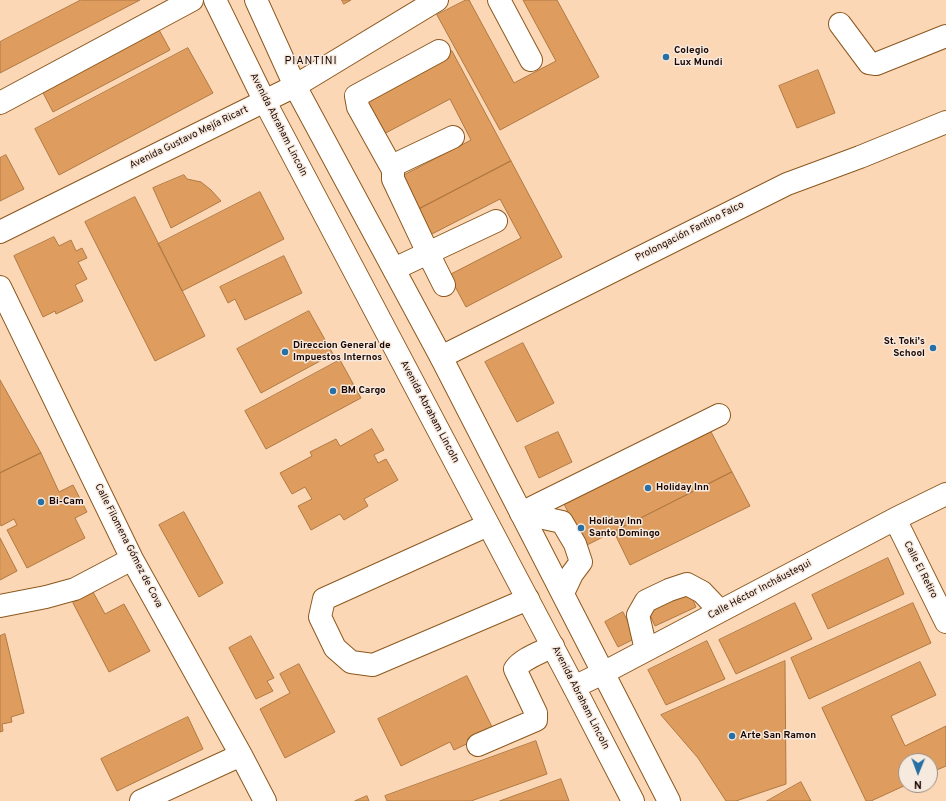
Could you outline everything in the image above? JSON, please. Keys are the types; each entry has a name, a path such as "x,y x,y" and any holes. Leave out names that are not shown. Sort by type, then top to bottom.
{"street":[{"path":"0,103 192,0"},
{"name":"Avenida Abraham Lincoln","path":"216,0 264,100 553,646 633,801"},
{"path":"256,0 295,86 441,357 669,801"},
{"name":"Avenida Gustavo Mejía Ricart","path":"0,232 264,100 295,86 437,0"},
{"path":"499,0 531,60"},
{"path":"840,24 864,58 869,63 876,64 946,36"},
{"path":"393,170 358,107 356,96 439,51"},
{"name":"Prolongación Fantino Falco","path":"441,357 787,184 860,157 946,122"},
{"path":"444,285 393,179 393,170 396,164 453,137"},
{"path":"394,269 496,221"},
{"name":"Calle Filomena Gómez de Cova","path":"0,287 132,559 241,755 264,801"},
{"path":"521,513 718,415"},
{"name":"Calle Héctor Incháustegui","path":"574,687 895,519 946,494"},
{"path":"521,513 562,522 574,544 581,562 572,574 563,594"},
{"name":"Calle El Retiro","path":"895,519 946,622"},
{"path":"488,525 324,599 320,617 335,648 351,662 373,665 528,599"},
{"path":"0,606 46,597 75,589 132,559"},
{"path":"646,650 638,615 646,602 669,590 687,584 702,592 720,611"},
{"path":"478,745 536,720 536,713 515,669 524,661 553,646"},
{"path":"141,801 241,755"}],"building":[{"path":"81,0 140,0 0,73 0,42"},
{"path":"342,0 351,0 344,4"},
{"path":"466,0 469,0 514,83 556,61 523,0 557,0 599,77 500,130 437,15"},
{"path":"158,28 170,50 53,112 41,89"},
{"path":"188,48 213,93 59,175 35,129"},
{"path":"452,51 511,161 417,210 400,177 471,140 450,99 380,136 360,99"},
{"path":"818,70 835,113 797,128 779,86"},
{"path":"6,155 24,189 0,201 0,158"},
{"path":"511,161 562,257 466,307 449,275 521,238 500,199 430,235 417,210"},
{"path":"184,175 187,179 201,182 221,201 171,228 153,188"},
{"path":"260,192 284,239 182,291 158,244"},
{"path":"135,197 205,336 155,361 85,222"},
{"path":"54,237 59,246 71,240 76,251 82,248 87,258 78,262 87,279 75,285 83,301 56,314 55,311 43,317 14,256"},
{"path":"284,256 302,293 245,320 235,299 228,303 220,287"},
{"name":"Direccion General de Impuestos Internos","path":"309,311 333,354 261,393 237,349"},
{"path":"523,343 554,403 517,422 485,362"},
{"path":"340,360 361,398 266,449 245,411"},
{"path":"0,380 41,453 0,473"},
{"path":"372,429 384,450 374,455 378,463 386,459 398,480 364,499 368,506 344,520 340,514 311,530 298,506 312,499 305,487 292,494 280,473 312,456 310,452 336,439 340,446"},
{"name":"Holiday Inn","path":"710,430 732,472 585,546 564,504"},
{"path":"558,432 572,462 539,478 525,447"},
{"name":"Bi-Cam","path":"41,453 59,492 73,485 87,512 75,518 85,538 27,568 7,530 17,525 14,519 1,526 0,524 0,473"},
{"path":"732,472 750,506 630,565 614,532"},
{"path":"184,512 223,583 199,597 159,525"},
{"path":"0,538 17,571 0,580"},
{"path":"888,558 904,594 828,629 812,595"},
{"path":"93,592 105,614 124,604 150,651 109,672 73,603"},
{"path":"690,593 696,607 655,626 649,613"},
{"path":"795,603 812,639 736,674 719,640"},
{"path":"913,603 931,643 809,699 791,658"},
{"path":"623,612 636,638 618,647 605,622"},
{"path":"5,634 24,713 11,717 12,722 2,724 3,731 0,732 0,636"},
{"path":"251,636 274,678 267,681 273,691 256,699 229,648"},
{"path":"707,641 725,679 666,705 648,670"},
{"name":"Arte San Ramon","path":"785,661 786,784 736,801 726,801 698,758 661,715"},
{"path":"920,662 936,695 891,716 905,746 946,726 946,766 938,770 938,753 898,753 898,789 871,801 866,801 822,708"},
{"path":"299,664 335,732 285,758 260,709 290,693 280,674"},
{"path":"467,676 494,731 454,750 450,742 401,766 378,719"},
{"path":"188,717 203,749 117,791 101,759"},
{"path":"536,741 547,774 471,801 387,801 385,796"},
{"path":"561,779 569,801 500,801"},
{"path":"801,782 811,801 767,801"},
{"path":"367,796 369,801 355,801"}],"place":[{"name":"Colegio Lux Mundi","path":"666,57"},
{"name":"St. Toki's School","path":"933,348"},
{"name":"Direccion General de Impuestos Internos","path":"285,352"},
{"name":"BM Cargo","path":"333,391"},
{"name":"Holiday Inn","path":"648,488"},
{"name":"Bi-Cam","path":"41,502"},
{"name":"Holiday Inn Santo Domingo","path":"581,528"},
{"name":"Arte San Ramon","path":"732,736"}],"district":[{"name":"PIANTINI","path":"311,62"}]}
